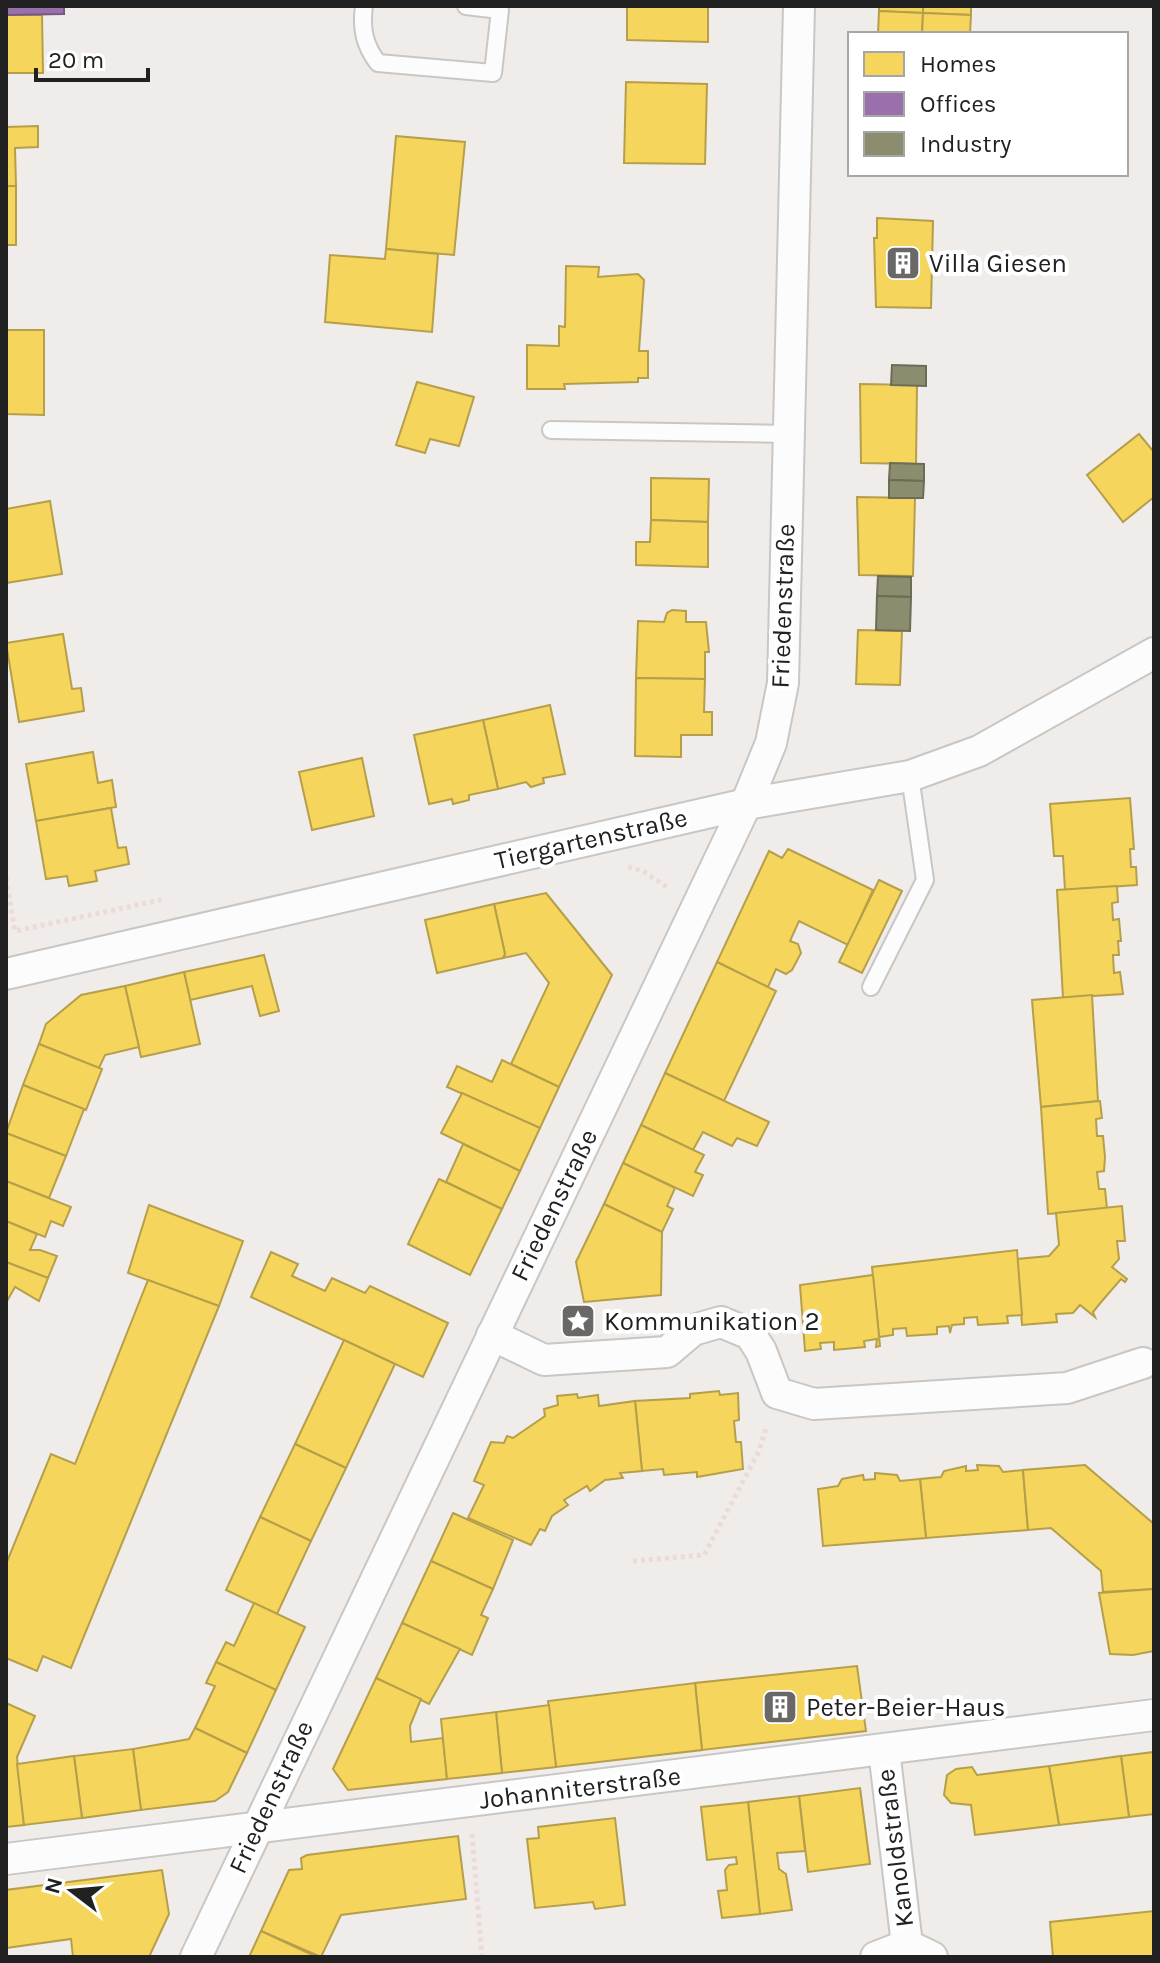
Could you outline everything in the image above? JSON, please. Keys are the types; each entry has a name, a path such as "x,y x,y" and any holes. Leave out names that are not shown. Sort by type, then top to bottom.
{"street":[{"name":"Friedenstraße","path":"196,1957 746,804 771,743 783,683 799,6"},
{"name":"Tiergartenstraße","path":"6,974 746,804 910,776 979,751 1154,653"},
{"path":"492,1335 544,1360 667,1352 693,1330 721,1322 750,1334 761,1351 777,1393 814,1404 1067,1388 1150,1359"},
{"name":"Johanniterstraße","path":"6,1859 1154,1715"},
{"name":"Kanoldstraße","path":"876,1957 919,1951 884,1750"}],"lane":[{"path":"364,6 362,23 367,49 378,63 493,73 500,10 466,6"},
{"path":"551,430 789,434"},
{"path":"871,987 925,880 910,776"}],"path":[{"path":"617,865 643,871 673,891"},
{"path":"6,878 15,931 169,898"},
{"path":"633,1561 704,1555 759,1451 777,1393"},
{"path":"469,1802 482,1957"}],"building: Homes":[{"path":"627,6 708,6 708,42 627,40"},
{"path":"879,6 923,6 923,13 879,11"},
{"path":"923,6 971,6 971,15 923,13"},
{"path":"879,11 923,13 922,32 878,32"},
{"path":"923,13 971,15 970,32 922,32"},
{"path":"6,15 42,15 43,73 6,73"},
{"path":"626,82 707,84 705,164 624,163"},
{"path":"38,126 38,147 15,148 16,186 6,186 6,127"},
{"path":"396,136 465,142 454,255 386,249"},
{"path":"6,186 16,186 16,245 6,245"},
{"name":"Villa Giesen","path":"877,218 933,221 931,308 876,307 874,238 877,238"},
{"path":"386,249 438,254 432,332 325,322 330,255 385,259"},
{"path":"566,266 599,267 598,277 638,274 644,280 639,351 648,351 648,378 638,378 638,382 564,384 565,389 527,389 527,345 559,346 559,326 565,327"},
{"path":"6,330 44,330 44,415 6,414"},
{"path":"417,382 474,397 459,446 430,439 425,453 396,445"},
{"path":"860,384 917,385 916,464 861,463"},
{"path":"1139,434 1154,452 1154,497 1123,522 1087,475"},
{"path":"651,478 709,479 708,522 651,520"},
{"path":"857,497 915,498 913,576 859,575"},
{"path":"50,501 62,574 6,583 6,509"},
{"path":"651,520 708,522 708,567 636,565 636,542 650,542"},
{"path":"672,610 686,611 686,622 706,622 709,652 705,652 705,679 636,678 638,621 664,622 667,613"},
{"path":"858,630 902,631 900,685 856,684"},
{"path":"63,634 72,689 81,688 84,711 19,722 6,643"},
{"path":"636,678 705,679 704,712 712,712 712,735 681,735 681,757 635,756"},
{"path":"550,705 565,774 543,778 544,783 531,787 526,782 498,789 483,720"},
{"path":"483,720 498,789 469,795 469,800 453,804 452,799 429,804 414,735"},
{"path":"93,752 98,783 112,780 116,807 36,821 26,764"},
{"path":"362,758 374,816 312,830 299,772"},
{"path":"1130,798 1134,849 1130,849 1131,867 1136,867 1137,885 1065,890 1063,856 1054,856 1050,804"},
{"path":"111,808 118,848 126,847 129,864 95,871 97,881 69,886 67,876 46,879 36,821"},
{"path":"788,849 873,890 848,945 799,921 790,941 798,944 801,953 792,970 786,974 776,969 768,987 717,962 769,851 782,858"},
{"path":"879,880 902,891 862,973 839,962"},
{"path":"1117,886 1118,902 1112,903 1113,920 1119,919 1121,941 1118,941 1119,955 1113,955 1114,973 1120,972 1123,994 1063,998 1057,890"},
{"path":"546,893 612,975 559,1087 511,1064 549,983 526,953 503,958 505,954 494,904"},
{"path":"494,904 505,954 503,958 437,973 425,920"},
{"path":"264,955 279,1011 260,1016 252,986 190,1000 184,972"},
{"path":"717,962 776,991 724,1101 665,1073"},
{"path":"184,972 200,1044 141,1057 125,986"},
{"path":"125,986 139,1047 105,1055 99,1068 39,1044 46,1024 81,995"},
{"path":"1092,995 1098,1101 1041,1107 1032,1000"},
{"path":"39,1044 102,1069 86,1110 23,1085"},
{"path":"502,1060 559,1087 540,1128 447,1087 457,1066 492,1082"},
{"path":"665,1073 769,1122 757,1146 737,1138 732,1146 703,1132 693,1150 641,1125"},
{"path":"23,1085 84,1109 66,1156 6,1133"},
{"path":"462,1093 540,1128 520,1171 441,1133"},
{"path":"1100,1101 1102,1118 1096,1119 1097,1136 1103,1136 1105,1157 1104,1171 1097,1172 1099,1189 1105,1189 1107,1209 1048,1214 1041,1107"},
{"path":"641,1125 704,1155 695,1172 703,1175 693,1196 623,1163"},
{"path":"6,1133 66,1156 49,1198 6,1181"},
{"path":"463,1144 520,1171 502,1209 446,1182"},
{"path":"623,1163 675,1188 667,1206 673,1209 662,1232 604,1204"},
{"path":"439,1179 502,1209 470,1275 408,1244"},
{"path":"6,1181 71,1207 63,1226 51,1221 45,1237 6,1221"},
{"path":"604,1204 662,1232 661,1295 584,1302 576,1262"},
{"path":"149,1205 243,1241 219,1306 128,1273"},
{"path":"1122,1206 1125,1241 1117,1241 1119,1259 1112,1267 1127,1279 1125,1282 1121,1279 1102,1301 1093,1312 1095,1317 1080,1305 1073,1313 1056,1314 1057,1322 1022,1325 1017,1259 1049,1256 1059,1245 1056,1213"},
{"path":"6,1221 37,1234 30,1250 57,1256 48,1278 6,1262"},
{"path":"1017,1250 1022,1315 1007,1316 1008,1323 978,1325 977,1317 964,1318 964,1324 952,1325 950,1333 949,1326 937,1327 937,1334 907,1336 906,1328 893,1329 893,1335 879,1337 872,1267"},
{"path":"271,1252 298,1264 292,1276 325,1291 332,1278 365,1293 370,1286 448,1323 423,1377 251,1297"},
{"path":"6,1262 48,1278 39,1301 15,1287 6,1303"},
{"path":"873,1275 880,1346 876,1347 877,1339 864,1341 865,1347 834,1350 834,1342 820,1343 821,1349 805,1351 800,1285"},
{"path":"148,1280 219,1306 71,1668 43,1656 37,1671 6,1658 6,1564 51,1454 75,1464"},
{"path":"344,1340 395,1364 346,1468 295,1444"},
{"path":"719,1391 720,1395 738,1393 739,1420 734,1421 736,1442 741,1442 743,1469 697,1477 697,1472 664,1475 663,1469 642,1471 635,1401 690,1398 690,1394"},
{"path":"577,1394 578,1398 598,1395 599,1406 635,1401 642,1471 620,1473 623,1478 605,1480 590,1491 587,1486 564,1500 568,1505 552,1516 545,1531 540,1529 531,1545 468,1518 484,1485 474,1481 491,1442 504,1443 507,1436 513,1438 545,1416 544,1409 558,1405 557,1396"},
{"path":"295,1444 346,1468 311,1541 260,1517"},
{"path":"977,1465 999,1466 1003,1472 1023,1470 1028,1530 926,1538 920,1479 941,1477 944,1471 966,1466 966,1471 978,1470"},
{"path":"1085,1465 1154,1524 1154,1589 1103,1592 1101,1571 1051,1528 1028,1530 1023,1470"},
{"path":"875,1473 897,1475 900,1481 920,1479 926,1538 823,1546 818,1489 838,1486 842,1479 863,1475 864,1480 875,1479"},
{"path":"453,1513 513,1540 493,1589 431,1561"},
{"path":"260,1517 311,1541 277,1614 226,1590"},
{"path":"431,1561 493,1589 481,1615 488,1618 472,1655 402,1623"},
{"path":"1154,1589 1154,1651 1133,1655 1110,1654 1099,1593"},
{"path":"254,1603 305,1627 276,1690 216,1662 226,1642 234,1646"},
{"path":"402,1623 460,1649 429,1704 376,1678"},
{"path":"216,1662 276,1690 247,1753 195,1728 215,1686 206,1683"},
{"name":"Peter-Beier-Haus","path":"857,1666 866,1731 702,1750 695,1683"},
{"path":"376,1678 421,1699 410,1726 411,1742 443,1738 447,1779 348,1790 333,1769"},
{"path":"695,1683 702,1750 556,1767 548,1701"},
{"path":"6,1703 35,1716 17,1757 24,1825 6,1827"},
{"path":"549,1705 556,1767 502,1773 496,1712"},
{"path":"496,1712 502,1773 447,1779 441,1719"},
{"path":"195,1728 247,1753 228,1792 215,1801 141,1810 133,1749 189,1739"},
{"path":"133,1749 141,1810 82,1818 74,1756"},
{"path":"1154,1752 1154,1814 1129,1817 1121,1756"},
{"path":"74,1756 82,1818 24,1825 17,1764"},
{"path":"1121,1756 1129,1817 1059,1825 1049,1766"},
{"path":"1049,1766 1059,1825 975,1835 971,1805 951,1803 944,1795 947,1775 956,1769 972,1767 977,1775"},
{"path":"860,1788 870,1864 808,1872 799,1796"},
{"path":"799,1796 805,1851 777,1853 779,1869 786,1874 792,1910 760,1914 748,1802"},
{"path":"748,1802 760,1914 722,1918 718,1891 727,1890 725,1870 729,1865 737,1864 736,1857 707,1860 701,1807"},
{"path":"615,1818 625,1905 595,1909 593,1902 535,1908 527,1839 539,1838 538,1827"},
{"path":"458,1836 466,1899 341,1915 321,1957 261,1931 289,1870 302,1869 301,1858 307,1855"},
{"path":"162,1870 169,1914 149,1957 73,1957 71,1939 6,1948 6,1890"},
{"path":"1154,1911 1154,1957 1053,1957 1050,1922"},
{"path":"261,1931 317,1957 249,1957"}],"building: Offices":[{"path":"6,6 64,6 64,14 6,15"}],"building: Industry":[{"path":"892,365 926,366 926,386 891,385"},
{"path":"890,463 924,464 924,481 889,480"},
{"path":"889,480 924,481 923,498 889,498"},
{"path":"878,576 911,577 911,597 877,596"},
{"path":"877,596 911,597 910,631 876,630"}],"place":[{"name":"Villa Giesen","path":"903,263"},
{"name":"Kommunikation 2","path":"578,1321"},
{"name":"Peter-Beier-Haus","path":"780,1707"}]}
